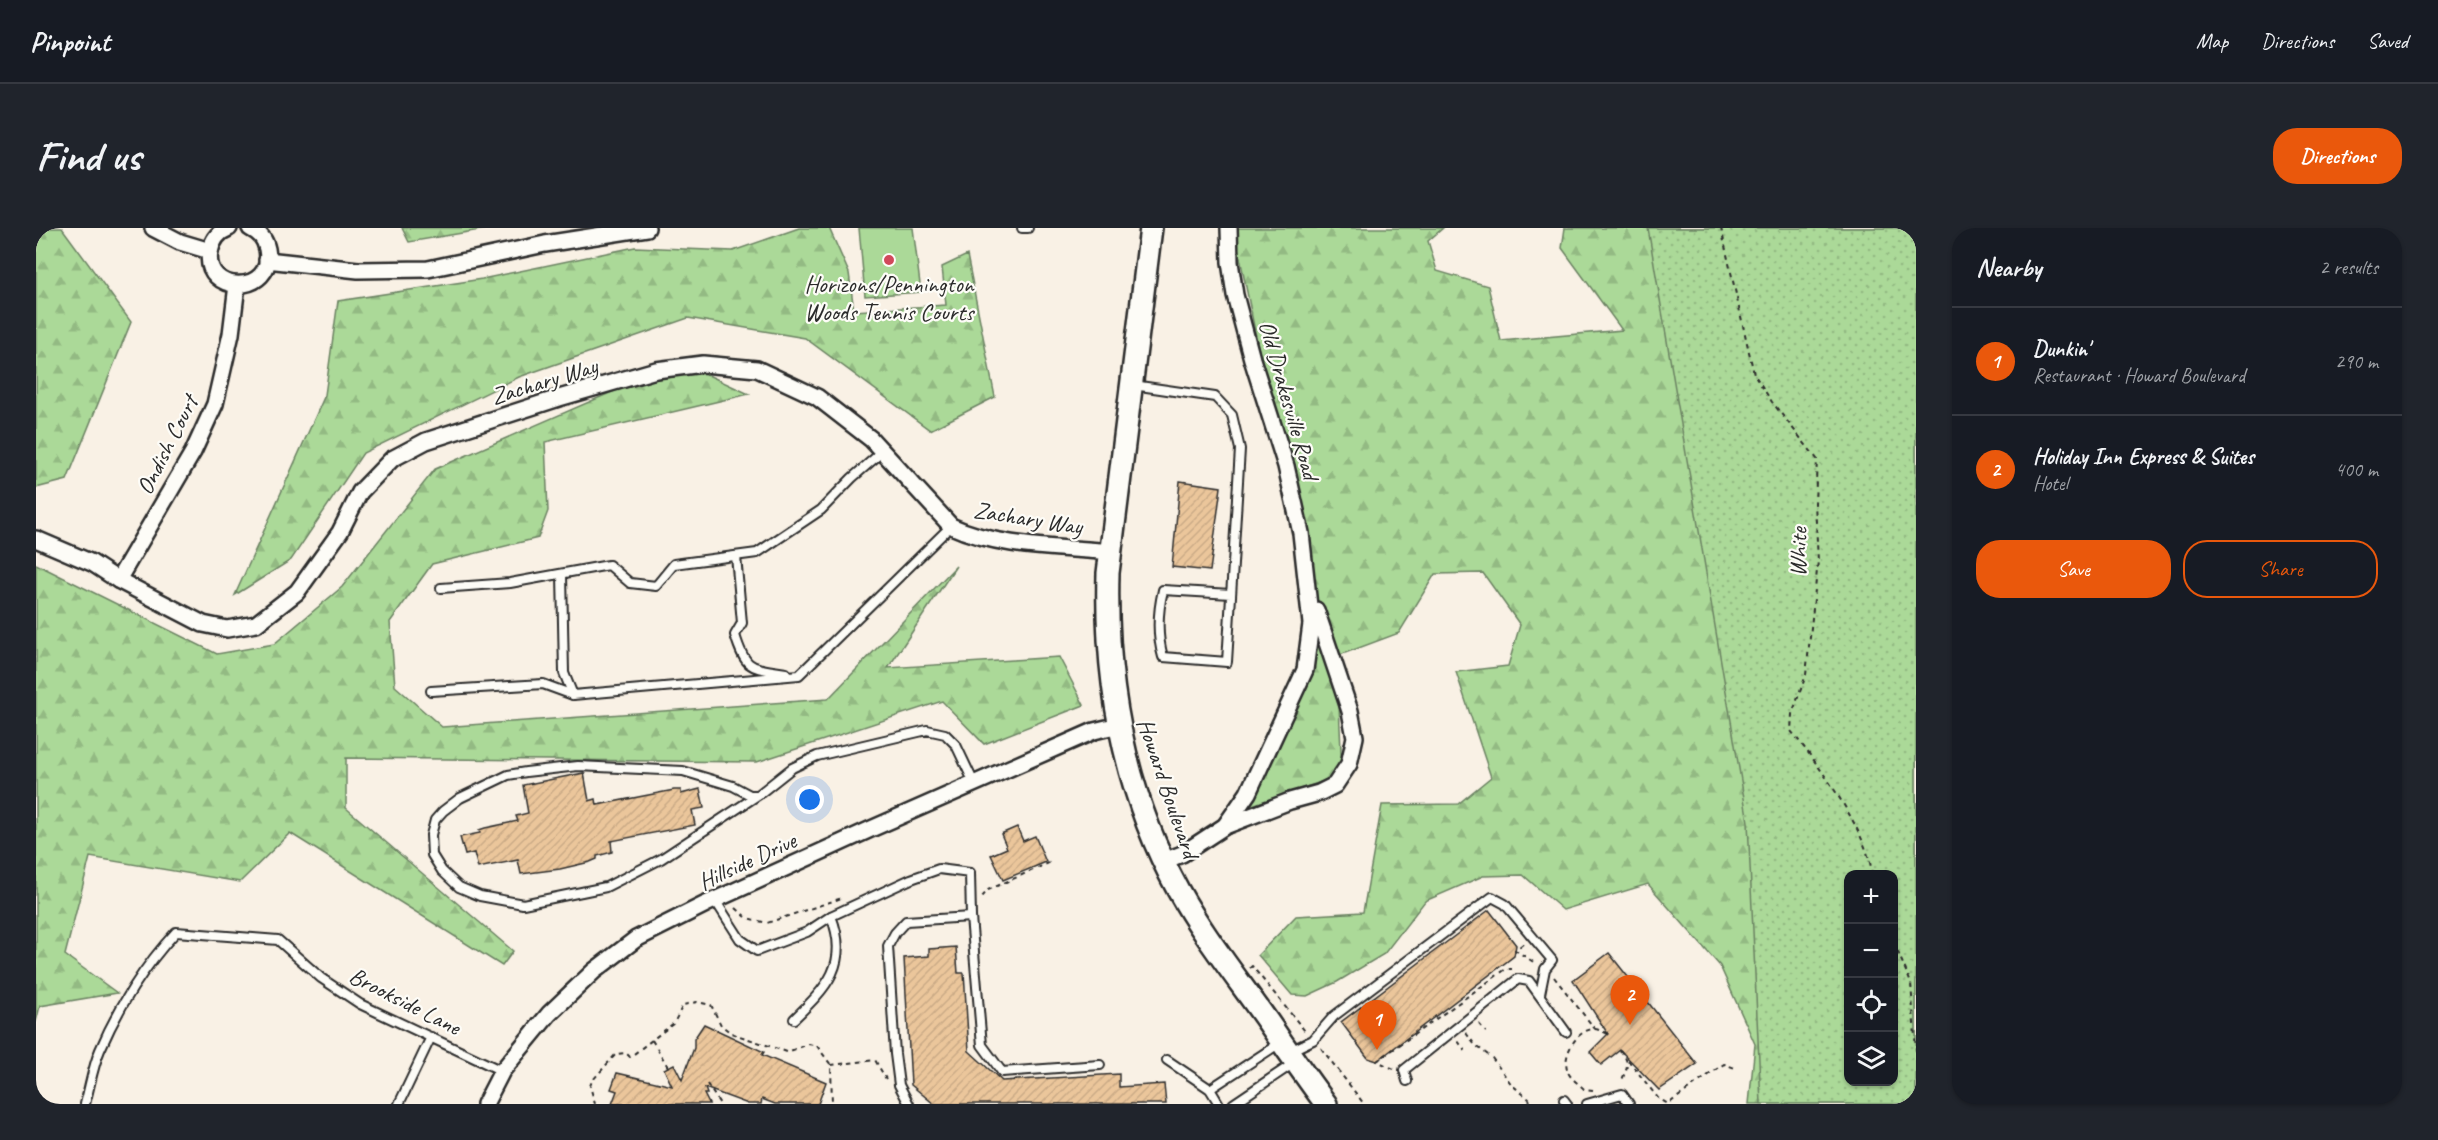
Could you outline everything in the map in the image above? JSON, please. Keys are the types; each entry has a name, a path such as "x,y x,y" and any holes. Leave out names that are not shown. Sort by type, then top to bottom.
{"main road":[{"name":"Howard Boulevard","path":"1151,228 1111,552 1108,624 1110,666 1119,725 1135,784 1164,861 1191,912 1326,1104"}],"street":[{"path":"153,228 180,242 210,251"},
{"path":"229,228 218,234 210,251 211,268 217,277 226,283 237,285 249,284 258,279 267,260 262,236 250,228"},
{"path":"267,260 358,270 428,269 545,244 647,228"},
{"name":"Old Drakesville Road","path":"1225,826 1248,793 1305,670 1311,624 1301,533 1286,466 1252,359 1236,295 1230,262 1229,228"},
{"name":"Ondish Court","path":"118,580 193,452 215,404 231,333 237,285"},
{"name":"Zachary Way","path":"36,539 92,563 118,580 203,624 227,629 256,624 297,592 340,532 360,492 392,459 426,441 460,429 656,370 703,364 757,369 817,396 871,439 951,526 965,533 996,540 1111,552"},
{"name":"Old Drakesville Road","path":"1164,861 1182,854 1225,826 1290,801 1319,793 1335,785 1348,764 1355,737 1350,711 1308,585"},
{"name":"Hillside Drive","path":"485,1104 502,1071 549,1014 594,971 636,939 716,900 974,783 1094,731 1119,725"}],"lane":[{"path":"1022,228 1028,228"},
{"path":"1132,385 1215,397 1232,415 1240,449 1227,662 1163,657 1160,645 1163,590 1231,594"},
{"path":"441,588 510,583 609,565 630,583 656,586 674,564 757,553 821,510 852,478 883,451"},
{"path":"431,691 543,684 573,694 799,675 951,526"},
{"path":"736,556 742,623 735,635 742,658 756,668 799,675"},
{"path":"562,574 564,673 573,694"},
{"path":"758,795 750,795 733,786 683,771 578,766 508,775 460,798 443,811 435,820 431,835 432,855 442,871 459,887 480,896 524,904 606,887 661,859 758,795 792,768 817,756 927,730 945,734 956,745 974,783"},
{"path":"716,900 740,939 756,951 807,932 831,916 911,879 939,869 970,873 971,917 982,1045 1002,1072 1100,1065"},
{"path":"1210,1089 1313,1040 1334,1016 1492,897 1504,904 1552,960 1545,969 1540,994"},
{"path":"794,1019 834,973 839,952 836,929 831,916"},
{"path":"909,1104 899,1085 888,946 895,933 906,921 971,917"},
{"name":"Brookside Lane","path":"85,1104 99,1051 128,997 165,943 176,932 278,940 321,978 360,1004 502,1071"},
{"path":"1407,1081 1404,1070 1518,979 1529,981 1566,1032"},
{"path":"399,1104 430,1037"},
{"path":"1233,1104 1288,1052"},
{"path":"1167,1059 1210,1089 1219,1104"},
{"path":"1587,1104 1622,1094 1629,1104"}],"path":[{"name":"White","path":"1721,228 1754,374 1772,402 1817,459 1815,503 1818,561 1806,675 1792,714 1791,731 1827,778 1870,860 1871,870"},
{"path":"1533,937 1515,950 1545,969"},
{"path":"1898,954 1911,983 1916,1051"},
{"path":"1236,979 1252,966 1364,1104"},
{"path":"595,1104 591,1086 596,1074 616,1054 626,1053 630,1057 674,1023 683,1005 698,1002 705,1003 714,1010 721,1025 731,1033 787,1052 809,1044 817,1046 831,1065 832,1104"},
{"path":"1479,1024 1486,1032"},
{"path":"1460,1027 1475,1045 1492,1058 1503,1075 1531,1104"},
{"path":"1594,1090 1584,1089 1568,1072 1566,1057 1572,1042 1588,1031 1595,1029 1608,1034"},
{"path":"652,1040 668,1067"},
{"path":"1458,1041 1465,1051"},
{"path":"1620,1050 1658,1098 1668,1104 1724,1064 1735,1068"},
{"path":"1620,1083 1627,1067 1627,1058"},
{"path":"831,1065 875,1060"},
{"path":"707,1084 720,1104"}],"green space":[{"path":"36,228 62,228 131,322 67,480 36,488"},
{"path":"402,228 492,228 409,242"},
{"path":"799,228 829,228 849,273 854,311 946,305 942,267 967,255 995,397 930,430 805,338 688,318 519,377 363,453 291,560 235,595 325,395 338,301 482,279 635,247 733,251"},
{"name":"Horizons/Pennington Woods Tennis Courts","path":"859,228 913,228 921,292 865,296"},
{"path":"1234,228 1443,228 1428,241 1437,271 1488,286 1501,341 1622,330 1562,248 1565,228 1916,228 1916,1104 1749,1104 1755,1044 1720,966 1648,884 1563,910 1523,875 1483,876 1425,901 1384,954 1337,982 1307,996 1292,995 1258,955 1296,916 1363,912 1382,805 1458,804 1491,777 1456,672 1508,666 1520,625 1483,573 1435,574 1399,633 1337,656 1342,775 1228,813 1302,679 1311,607"},
{"path":"1648,228 1916,228 1916,1104 1761,1104 1748,822"},
{"path":"695,369 749,394 545,442 548,511 538,538 432,564 390,622 395,686 442,727 828,699 956,566 888,668 1059,657 1084,705 984,744 942,701 757,762 346,758 346,808 513,951 502,966 290,833 240,882 90,857 65,955 117,993 40,1006 36,1022 36,564 217,654 274,644 342,587 435,469 619,389"}],"building":[{"path":"1180,481 1221,487 1210,571 1172,567"},
{"path":"584,773 589,801 596,799 597,805 674,790 681,790 681,794 700,789 704,808 692,810 695,825 611,841 612,852 597,856 597,859 590,862 560,869 521,874 518,860 478,868 474,853 465,855 460,837 480,833 479,830 485,828 518,821 516,816 528,813 523,785"},
{"path":"1017,827 1023,841 1035,836 1046,862 1003,880 991,855 1007,848 1001,834"},
{"path":"1489,910 1516,945 1514,956 1377,1061 1368,1058 1341,1022"},
{"path":"956,947 958,973 964,973 969,1051 1002,1081 1119,1074 1119,1087 1164,1084 1166,1104 934,1104 911,1085 904,958 929,956 929,949"},
{"path":"1609,953 1697,1064 1659,1090 1620,1050 1601,1065 1590,1052 1608,1034 1573,980"},
{"path":"704,1024 764,1052 762,1055 826,1082 818,1104 775,1104 762,1099 761,1104 748,1104 705,1088 707,1094 704,1094 709,1104 612,1104 617,1091 611,1089 617,1073 672,1086 664,1069 674,1064 682,1080 694,1048 694,1039"}],"place":[{"name":"Horizons/Pennington Woods Tennis Courts","path":"889,260"},
{"name":"Holiday Inn Express & Suites","path":"1630,1025"},
{"name":"Dunkin'","path":"1377,1050"}]}
